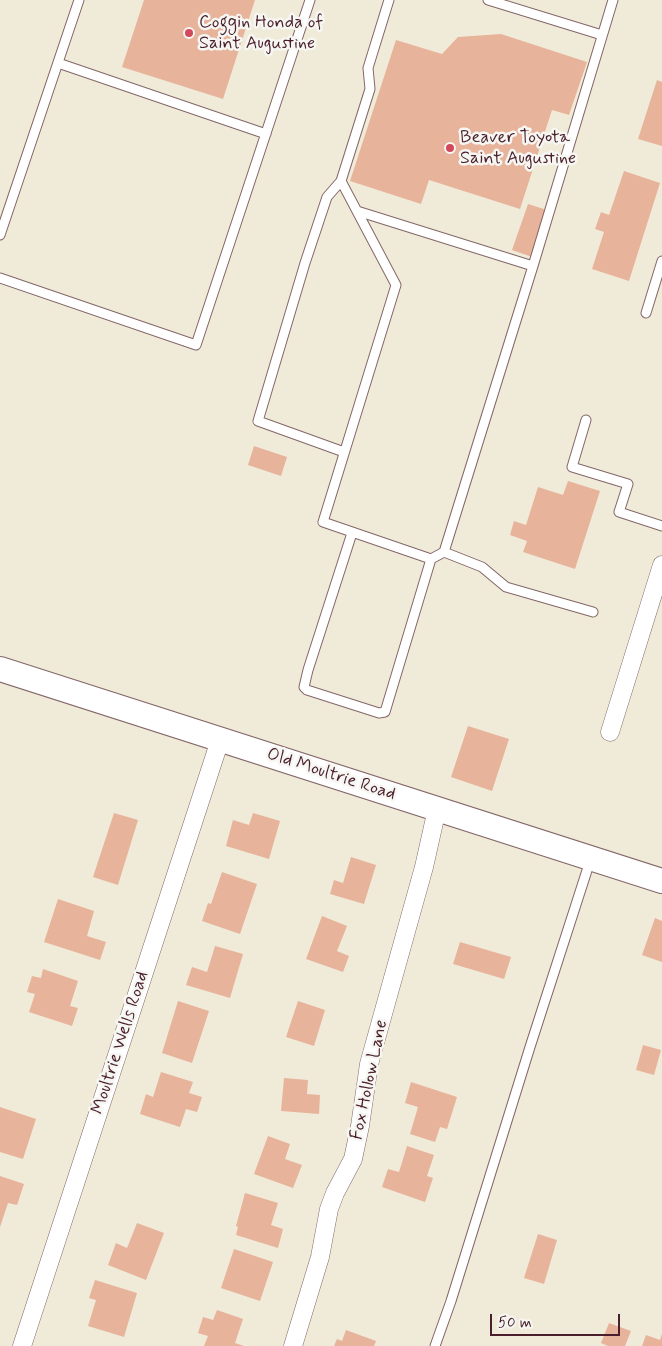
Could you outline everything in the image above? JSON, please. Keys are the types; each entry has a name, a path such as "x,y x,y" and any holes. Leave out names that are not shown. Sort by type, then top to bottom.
{"main road":[{"name":"Old Moultrie Road","path":"0,669 662,881"}],"street":[{"path":"610,732 662,565"},
{"name":"Moultrie Wells Road","path":"22,1346 220,740"},
{"name":"Fox Hollow Lane","path":"293,1346 320,1257 329,1209 335,1192 354,1159 370,1064 421,876 437,809"}],"lane":[{"path":"0,235 79,0"},
{"path":"0,278 196,345 310,0"},
{"path":"344,452 258,421 305,263 327,197 341,181 370,89 368,68 389,0"},
{"path":"488,0 602,35"},
{"path":"352,533 304,687 306,690 379,713 385,712 431,559 444,552 613,0"},
{"path":"58,63 266,134"},
{"path":"341,181 396,285 323,522 431,559"},
{"path":"357,211 533,266"},
{"path":"646,313 662,261"},
{"path":"586,420 572,467 628,484 619,512 662,526"},
{"path":"444,552 482,567 506,587 593,612"},
{"path":"435,1346 451,1301 591,858"}],"building":[{"name":"Coggin Honda of Saint Augustine","path":"144,0 255,0 223,99 122,67"},
{"name":"Beaver Toyota Saint Augustine","path":"501,34 587,62 569,115 552,110 520,209 429,180 421,204 350,181 396,40 442,54 458,37"},
{"path":"657,80 662,82 662,146 638,139"},
{"path":"624,171 660,183 629,281 592,269 604,232 595,229 601,212 609,215"},
{"path":"528,204 547,210 532,257 512,250"},
{"path":"254,446 287,457 281,476 248,465"},
{"path":"568,481 600,491 575,569 523,552 527,541 510,535 514,521 526,525 538,487 563,495"},
{"path":"468,726 509,739 492,791 451,777"},
{"path":"114,813 138,820 118,885 93,877"},
{"path":"253,813 280,821 269,859 226,846 233,820 249,825"},
{"path":"351,857 376,865 364,904 330,894 334,880 343,883"},
{"path":"222,872 257,884 240,934 202,921 208,903 211,904"},
{"path":"58,899 94,911 87,936 106,942 100,960 44,942"},
{"path":"322,916 347,926 337,951 349,956 343,972 306,959"},
{"path":"655,918 662,921 662,962 642,955"},
{"path":"460,942 511,957 504,979 453,964"},
{"path":"215,946 243,954 230,998 186,985 192,967 207,972"},
{"path":"43,969 78,981 70,1006 78,1008 72,1026 29,1012 35,994 27,992 32,976 41,978"},
{"path":"178,1001 209,1011 192,1063 162,1053"},
{"path":"298,1001 325,1010 314,1046 286,1037"},
{"path":"643,1045 661,1050 654,1075 636,1070"},
{"path":"161,1072 193,1082 189,1093 202,1097 197,1112 186,1109 180,1127 140,1114 146,1094 153,1097"},
{"path":"284,1078 308,1080 307,1094 320,1095 319,1114 281,1111"},
{"path":"411,1082 457,1097 447,1129 440,1127 435,1142 410,1134 418,1107 405,1103"},
{"path":"0,1107 36,1119 23,1159 0,1152"},
{"path":"268,1136 290,1144 285,1159 302,1165 293,1188 254,1174"},
{"path":"407,1146 434,1155 427,1176 433,1178 425,1202 382,1187 388,1169 399,1172"},
{"path":"0,1176 24,1184 17,1205 8,1203 0,1227"},
{"path":"245,1193 278,1203 271,1225 283,1229 278,1248 236,1235 238,1227 236,1226"},
{"path":"137,1223 164,1233 146,1280 108,1265 116,1243 127,1248"},
{"path":"538,1234 557,1240 544,1284 524,1278"},
{"path":"234,1249 273,1262 260,1301 221,1288"},
{"path":"95,1280 137,1293 124,1337 88,1326 96,1300 89,1298"},
{"path":"217,1310 243,1319 235,1343 244,1346 204,1346 208,1336 198,1333 203,1317 213,1320"},
{"path":"609,1323 631,1331 625,1346 608,1346 601,1343"},
{"path":"346,1330 376,1341 374,1346 334,1346 337,1339 342,1341"},
{"path":"662,1334 662,1346 642,1346 646,1335 660,1340"}],"place":[{"name":"Coggin Honda of Saint Augustine","path":"189,33"},
{"name":"Beaver Toyota Saint Augustine","path":"450,148"}]}
